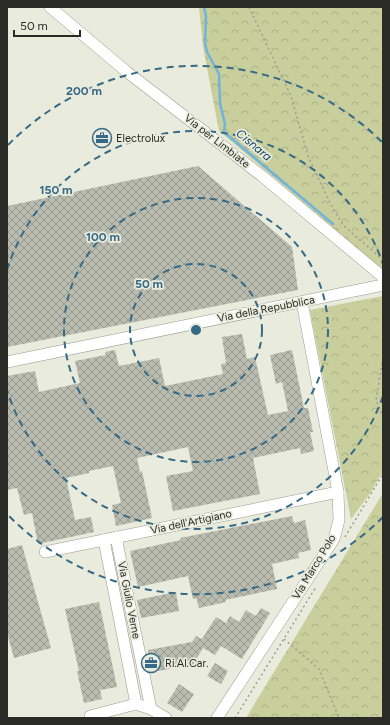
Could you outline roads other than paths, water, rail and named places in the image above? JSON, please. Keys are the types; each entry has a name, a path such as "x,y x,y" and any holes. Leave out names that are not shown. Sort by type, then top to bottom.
{"street":[{"name":"Via per Limbiate","path":"50,7 127,72 262,176 383,277"},
{"name":"Via della Repubblica","path":"7,362 383,285"},
{"name":"Via Marco Polo","path":"217,718 334,539 340,520 338,492 302,302"},
{"name":"Via dell'Artigiano","path":"45,552 338,492"},
{"name":"Via Giulio Verne","path":"116,537 151,709"},
{"name":"Via Giulio Verne","path":"104,540 136,704"},
{"path":"90,716 136,704 151,709 166,718"}],"waterway":[{"name":"Cisnara","path":"204,7 206,16 205,43 207,52 219,74 220,103 225,124 224,132 333,224"}],"place":[{"name":"Electrolux","path":"102,138"},
{"name":"Ri.Al.Car.","path":"151,663"}]}
